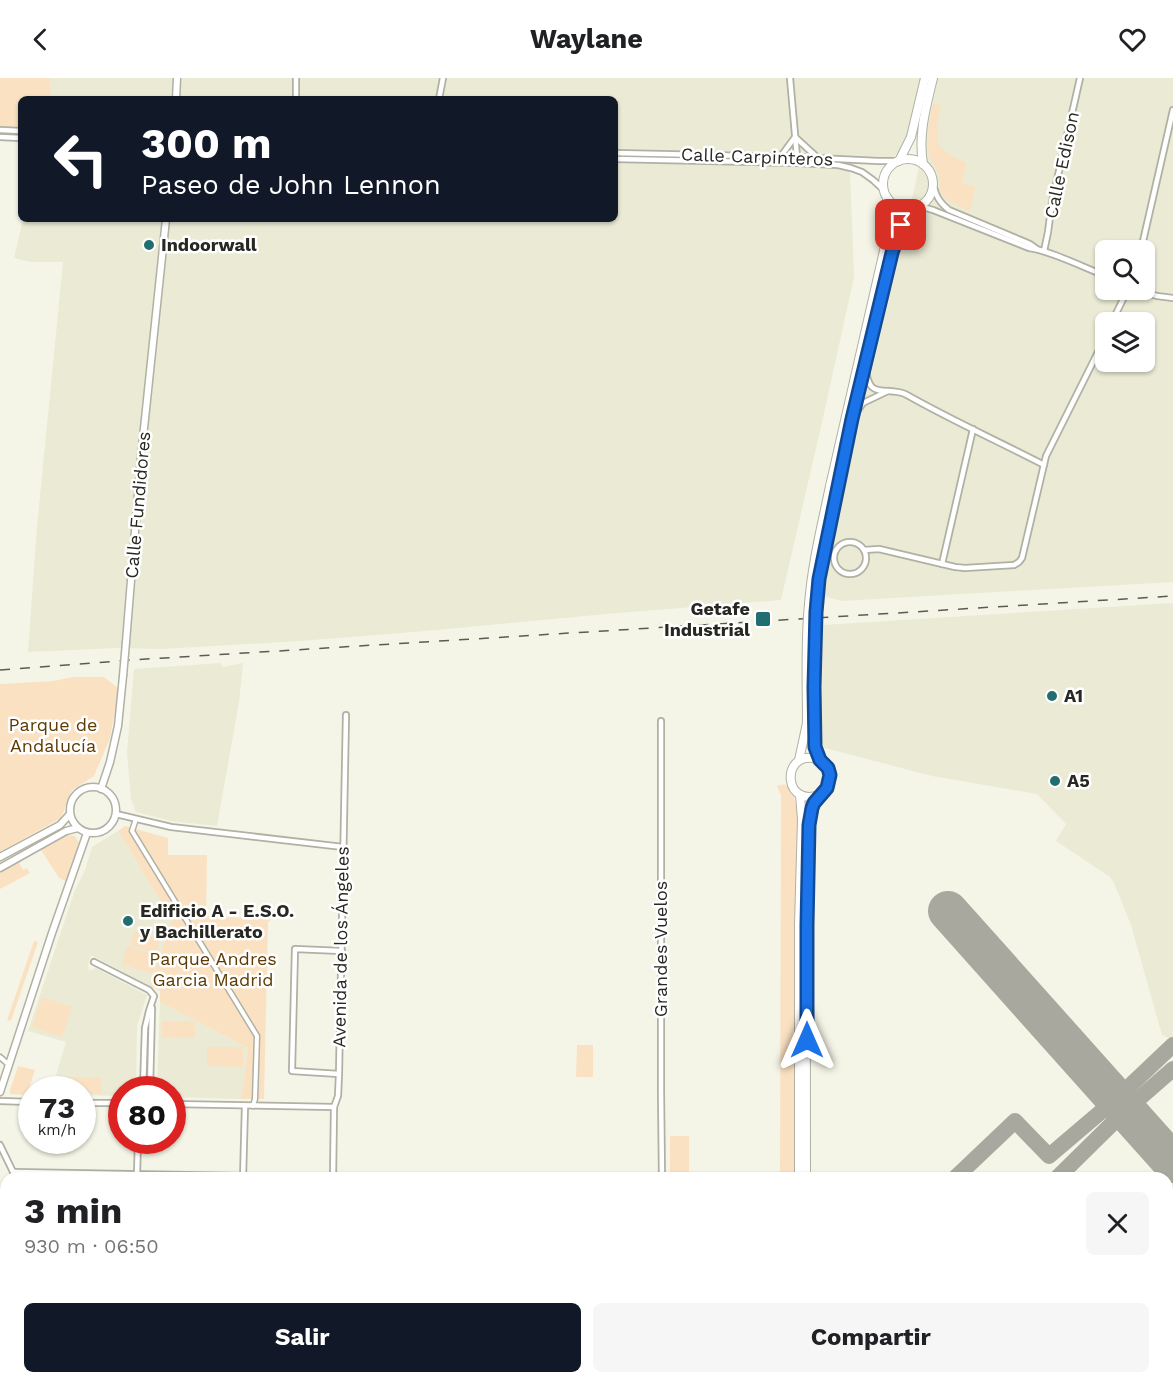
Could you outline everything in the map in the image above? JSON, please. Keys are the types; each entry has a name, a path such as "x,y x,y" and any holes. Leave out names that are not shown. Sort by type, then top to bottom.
{"highway":[{"path":"806,1172 809,825 812,808 827,788 830,775 815,747 811,724 807,629 809,603 812,579 886,242 889,222 884,180 890,167 900,160 911,137 925,78"},
{"path":"923,164 921,131 933,78"},
{"path":"833,488 896,239 901,225 915,208 928,199 933,189 931,173 923,164 914,160 900,160"},
{"path":"886,194 892,204 915,208"},
{"path":"811,724 799,760 790,776 792,786 800,795 813,797 822,794"},
{"path":"799,760 813,758 820,760"},
{"path":"798,1172 802,807 800,795"}],"street":[{"path":"176,96 177,78"},
{"path":"296,78 296,96"},
{"path":"440,96 443,78"},
{"path":"790,78 797,163"},
{"name":"Calle Edison","path":"1044,251 1052,202 1080,78"},
{"path":"1143,240 1173,110"},
{"path":"0,130 18,131"},
{"path":"0,137 18,138"},
{"path":"781,156 795,137"},
{"path":"795,137 819,159"},
{"name":"Calle Carpinteros","path":"618,153 900,160"},
{"name":"Calle Carpinteros","path":"618,159 797,163 851,168 868,176 886,194"},
{"path":"933,184 940,203 949,210 1037,249"},
{"path":"915,208 933,210 1029,249 1044,251 1095,272"},
{"name":"Calle Fundidores","path":"101,789 118,726 141,457 166,222"},
{"path":"1155,295 1173,298"},
{"path":"864,550 866,560 857,573 847,574 838,569 835,564 834,553 846,542 856,543 864,550 879,549 965,568 1014,565 1019,562 1022,558 1044,465 1095,359"},
{"path":"866,364 868,381 872,388 880,391 900,391 1044,465"},
{"path":"852,419 863,403 891,390"},
{"path":"942,564 973,429"},
{"name":"Avenida de los Ángeles","path":"333,1172 334,1107 338,1096 339,1074 346,715"},
{"name":"Grandes Vuelos","path":"661,721 662,1172"},
{"path":"90,787 110,794 114,800 116,814 110,826 104,831 87,832 74,824 70,807 77,794 90,787"},
{"path":"0,857 60,825 70,814"},
{"path":"116,814 171,827 343,847"},
{"path":"136,819 132,831 257,1036 253,1106"},
{"path":"0,868 66,831 78,828"},
{"path":"0,1092 87,832"},
{"path":"339,1074 292,1071 295,950 342,951"},
{"path":"94,962 149,990 154,996 145,1028 143,1076"},
{"path":"150,1076 151,1005"},
{"path":"0,1057 8,1064"},
{"path":"0,1075 8,1064"},
{"path":"0,1101 18,1102"},
{"path":"186,1104 334,1107"},
{"path":"243,1172 244,1106"},
{"path":"1,1148 13,1172"},
{"path":"137,1172 138,1154"}],"shaded area":[{"path":"50,78 921,78 908,133 901,150 891,159 854,156 850,170 854,277 781,600 300,641 161,649 117,648 28,652 37,527 63,262 30,262 14,258 22,222 618,222 618,96 51,96"},
{"path":"938,78 1173,78 1173,582 841,601 824,596 824,573 905,232"},
{"path":"1173,603 1173,1040 1162,1035 1131,925 1114,883 1110,877 1056,841 1066,824 1037,794 932,776 821,747 823,625"},
{"path":"221,663 223,667 243,663 239,702 217,826 171,821 136,812 131,799 127,753 134,669"},
{"path":"118,831 172,920 150,986 91,955 89,971 96,968 147,995 137,1026 136,1076 108,1076 108,1096 96,1095 96,1076 56,1076 66,1042 28,1031 75,890 85,870 92,847"},
{"path":"160,1002 248,1048 241,1099 186,1097 186,1076 157,1076"}],"green space":[{"path":"0,78 50,78 51,96 18,96 18,128 0,127"},
{"path":"933,103 941,106 937,144 966,163 962,183 975,187 970,211 948,201 941,194 939,175 928,147 929,121"},
{"name":"Parque de Andalucía","path":"73,677 104,677 119,689 110,738 94,776 72,790 61,818 0,852 0,684 53,681"},
{"path":"785,784 794,798 799,816 796,896 795,1172 780,1172 781,795 777,786"},
{"name":"Parque Andres Garcia Madrid","path":"125,826 168,838 168,855 207,855 206,916 270,919 268,922 264,1099 241,1099 248,1048 160,1002 160,991 150,986 172,920 118,831"},
{"path":"67,835 75,836 79,843 66,881 59,878 41,850"},
{"path":"19,862 23,870 27,868 30,873 0,889 0,872"},
{"path":"135,930 160,939 156,954 130,945"},
{"path":"34,941 38,942 11,1021 7,1020"},
{"path":"127,946 158,956 152,974 122,964"},
{"path":"42,997 72,1007 62,1037 32,1027"},
{"path":"162,1021 195,1021 195,1038 162,1037"},
{"path":"577,1045 593,1045 593,1077 576,1077"},
{"path":"207,1047 243,1047 243,1067 207,1066"},
{"path":"18,1066 35,1070 33,1076 18,1076 18,1094 10,1094"},
{"path":"96,1078 101,1078 101,1094 96,1094"},
{"path":"670,1136 689,1136 689,1172 670,1172"}],"taxiway":[{"path":"1116,1099 1173,1045"},
{"path":"1126,1110 1173,1069"},
{"path":"961,1172 1015,1121 1049,1156 1116,1099 1126,1110 1063,1172"}],"runway":[{"path":"948,911 1173,1163"}],"railway":[{"path":"0,670 1173,596"}],"place":[{"name":"Indoorwall","path":"149,245"},
{"name":"Getafe Industrial","path":"763,619"},
{"name":"A1","path":"1052,696"},
{"name":"A5","path":"1055,781"},
{"name":"Edificio A - E.S.O. y Bachillerato","path":"128,921"}],"route":[{"path":"807,1040 809,825 814,803 830,781 828,768 820,760 815,747 814,687 819,579 852,419 892,253 901,225"}]}
